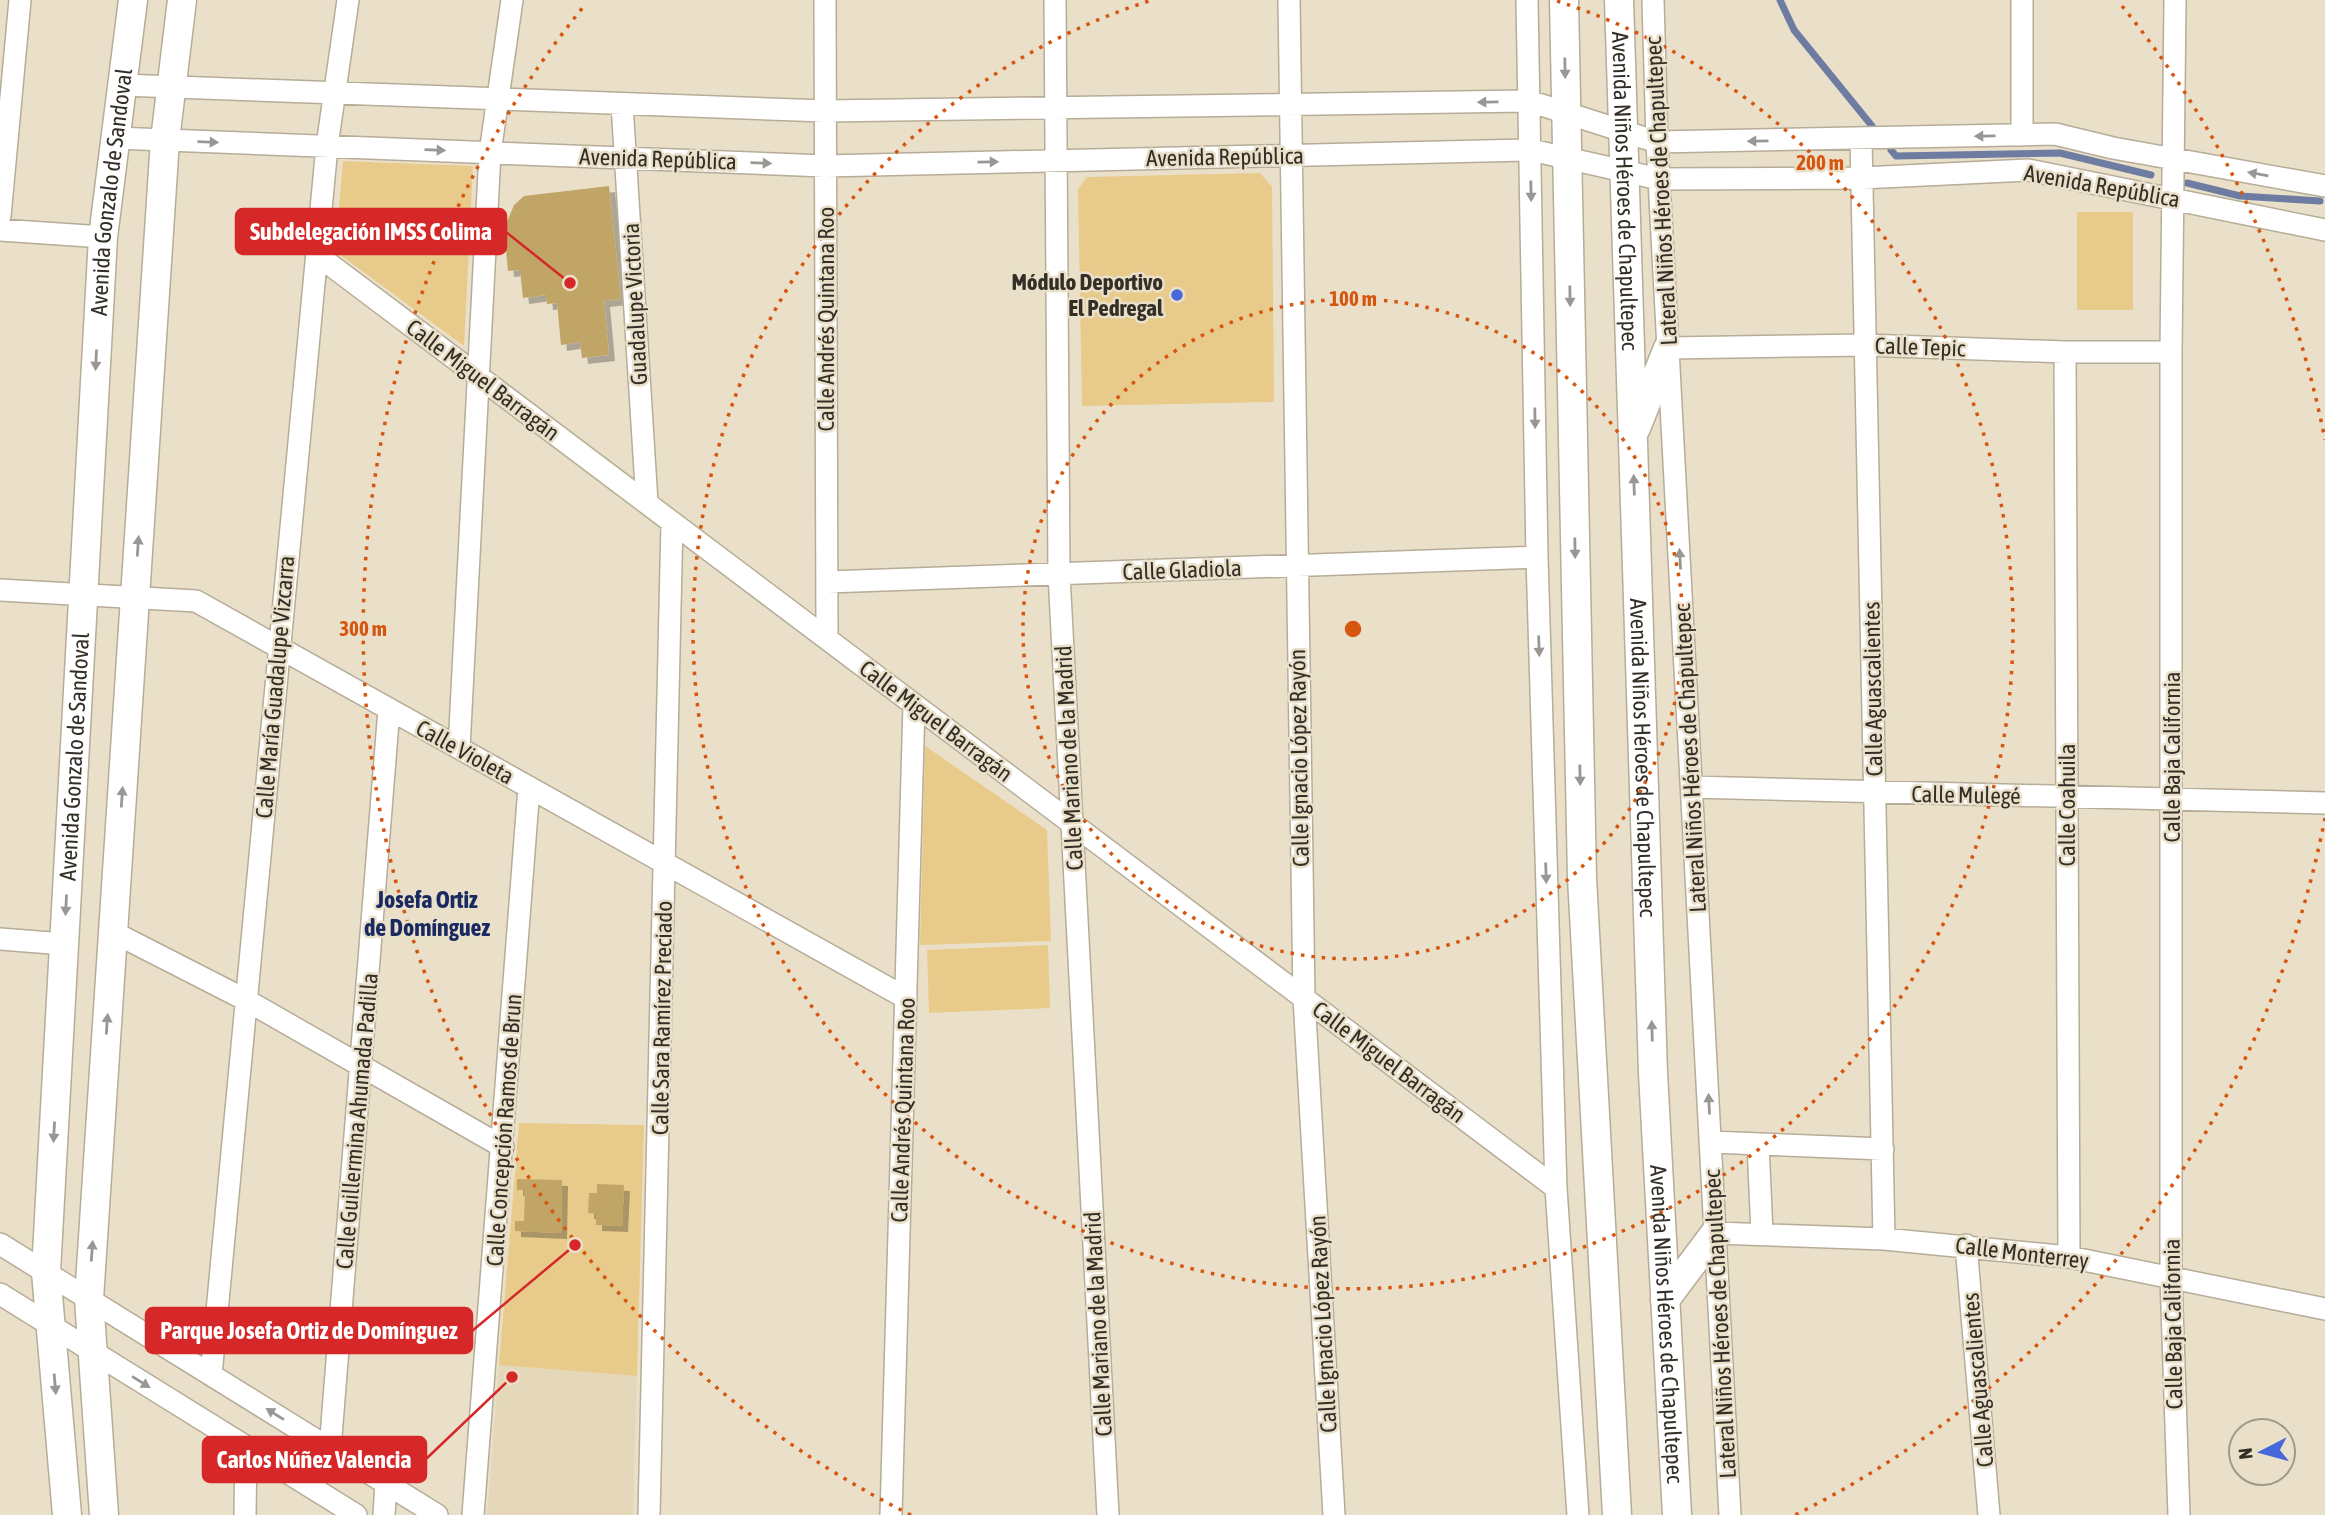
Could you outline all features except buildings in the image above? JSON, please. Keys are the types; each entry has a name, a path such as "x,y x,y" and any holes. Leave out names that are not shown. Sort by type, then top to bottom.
{"main road":[{"name":"Avenida Gonzalo de Sandoval","path":"67,1515 46,1272 103,237 133,0"},
{"name":"Avenida Gonzalo de Sandoval","path":"104,1515 89,1299 165,140 183,0"},
{"path":"1564,0 1582,878 1617,1515"},
{"name":"Avenida Niños Héroes de Chapultepec","path":"1619,0 1653,1073 1677,1515"},
{"path":"1632,437 1668,348"},
{"path":"1665,1300 1715,1233"}],"street":[{"path":"0,216 20,0"},
{"name":"Calle María Guadalupe Vizcarra","path":"211,1375 316,254 327,146 348,0"},
{"path":"459,748 491,153 512,0"},
{"name":"Calle Andrés Quintana Roo","path":"825,0 827,638"},
{"name":"Calle Mariano de la Madrid","path":"1055,0 1059,574 1108,1515"},
{"name":"Calle Ignacio López Rayón","path":"1289,0 1295,566 1304,998 1334,1515"},
{"path":"1527,0 1537,557 1556,1188 1578,1515"},
{"name":"Lateral Niños Héroes de Chapultepec","path":"1653,0 1657,142 1730,1515"},
{"path":"2022,0 2022,135"},
{"name":"Calle Baja California","path":"2175,0 2171,352 2171,1277 2179,1515"},
{"name":"Avenida República","path":"122,85 825,111 1529,101 1657,142 2055,134 2325,186"},
{"name":"Guadalupe Victoria","path":"622,104 647,503"},
{"name":"Avenida República","path":"116,138 825,166 1531,150 1659,179 1862,178 2028,170 2325,230"},
{"name":"Calle Aguascalientes","path":"1861,139 1884,1239"},
{"path":"0,230 103,237"},
{"name":"Calle Miguel Barragán","path":"316,254 1556,1188"},
{"name":"Calle Tepic","path":"1668,348 1865,345 2065,352 2171,352"},
{"name":"Calle Coahuila","path":"2065,352 2069,1257"},
{"name":"Calle Sara Ramírez Preciado","path":"649,1515 672,522"},
{"name":"Calle Gladiola","path":"827,582 1537,557"},
{"name":"Calle Violeta","path":"0,590 196,601 906,998"},
{"name":"Calle Andrés Quintana Roo","path":"891,1515 914,705"},
{"name":"Calle Guillermina Ahumada Padilla","path":"330,1449 389,709"},
{"name":"Calle Concepción Ramos de Brun","path":"473,1515 529,787"},
{"name":"Calle Mulegé","path":"1692,787 2325,803"},
{"path":"113,932 246,1000 503,1147"},
{"path":"0,939 64,944"},
{"path":"1711,1142 1882,1149"},
{"path":"1758,1144 1762,1234"},
{"name":"Calle Monterrey","path":"1715,1233 1884,1239 2069,1257 2325,1309"},
{"path":"0,1244 437,1515"},
{"name":"Calle Aguascalientes","path":"1966,1245 1989,1515"},
{"path":"0,1294 356,1515"},
{"path":"245,1515 246,1447"},
{"path":"384,1515 386,1483"}],"shaded area":[{"path":"343,161 473,166 464,346 335,251"},
{"name":"Módulo Deportivo El Pedregal","path":"1260,173 1272,187 1274,402 1082,406 1078,189 1087,177"},
{"path":"2077,212 2133,212 2133,310 2077,310"},
{"path":"925,746 1047,830 1051,941 920,945"},
{"path":"1048,945 1050,1008 929,1013 927,950"},
{"path":"519,1123 644,1125 637,1376 499,1365"},
{"path":"499,1365 637,1376 633,1515 487,1515"}],"waterway":[{"path":"1780,0 1794,30 1872,126"},
{"path":"1891,150 1896,156 2060,153 2151,175"},
{"path":"2187,183 2240,196 2320,201"}],"place":[{"name":"Subdelegación IMSS Colima","path":"570,283"},
{"name":"Módulo Deportivo El Pedregal","path":"1177,295"},
{"name":"Parque Josefa Ortiz de Domínguez","path":"575,1245"},
{"name":"Carlos Núñez Valencia","path":"512,1377"}],"district":[{"name":"Josefa Ortiz de Domínguez","path":"427,914"}]}
